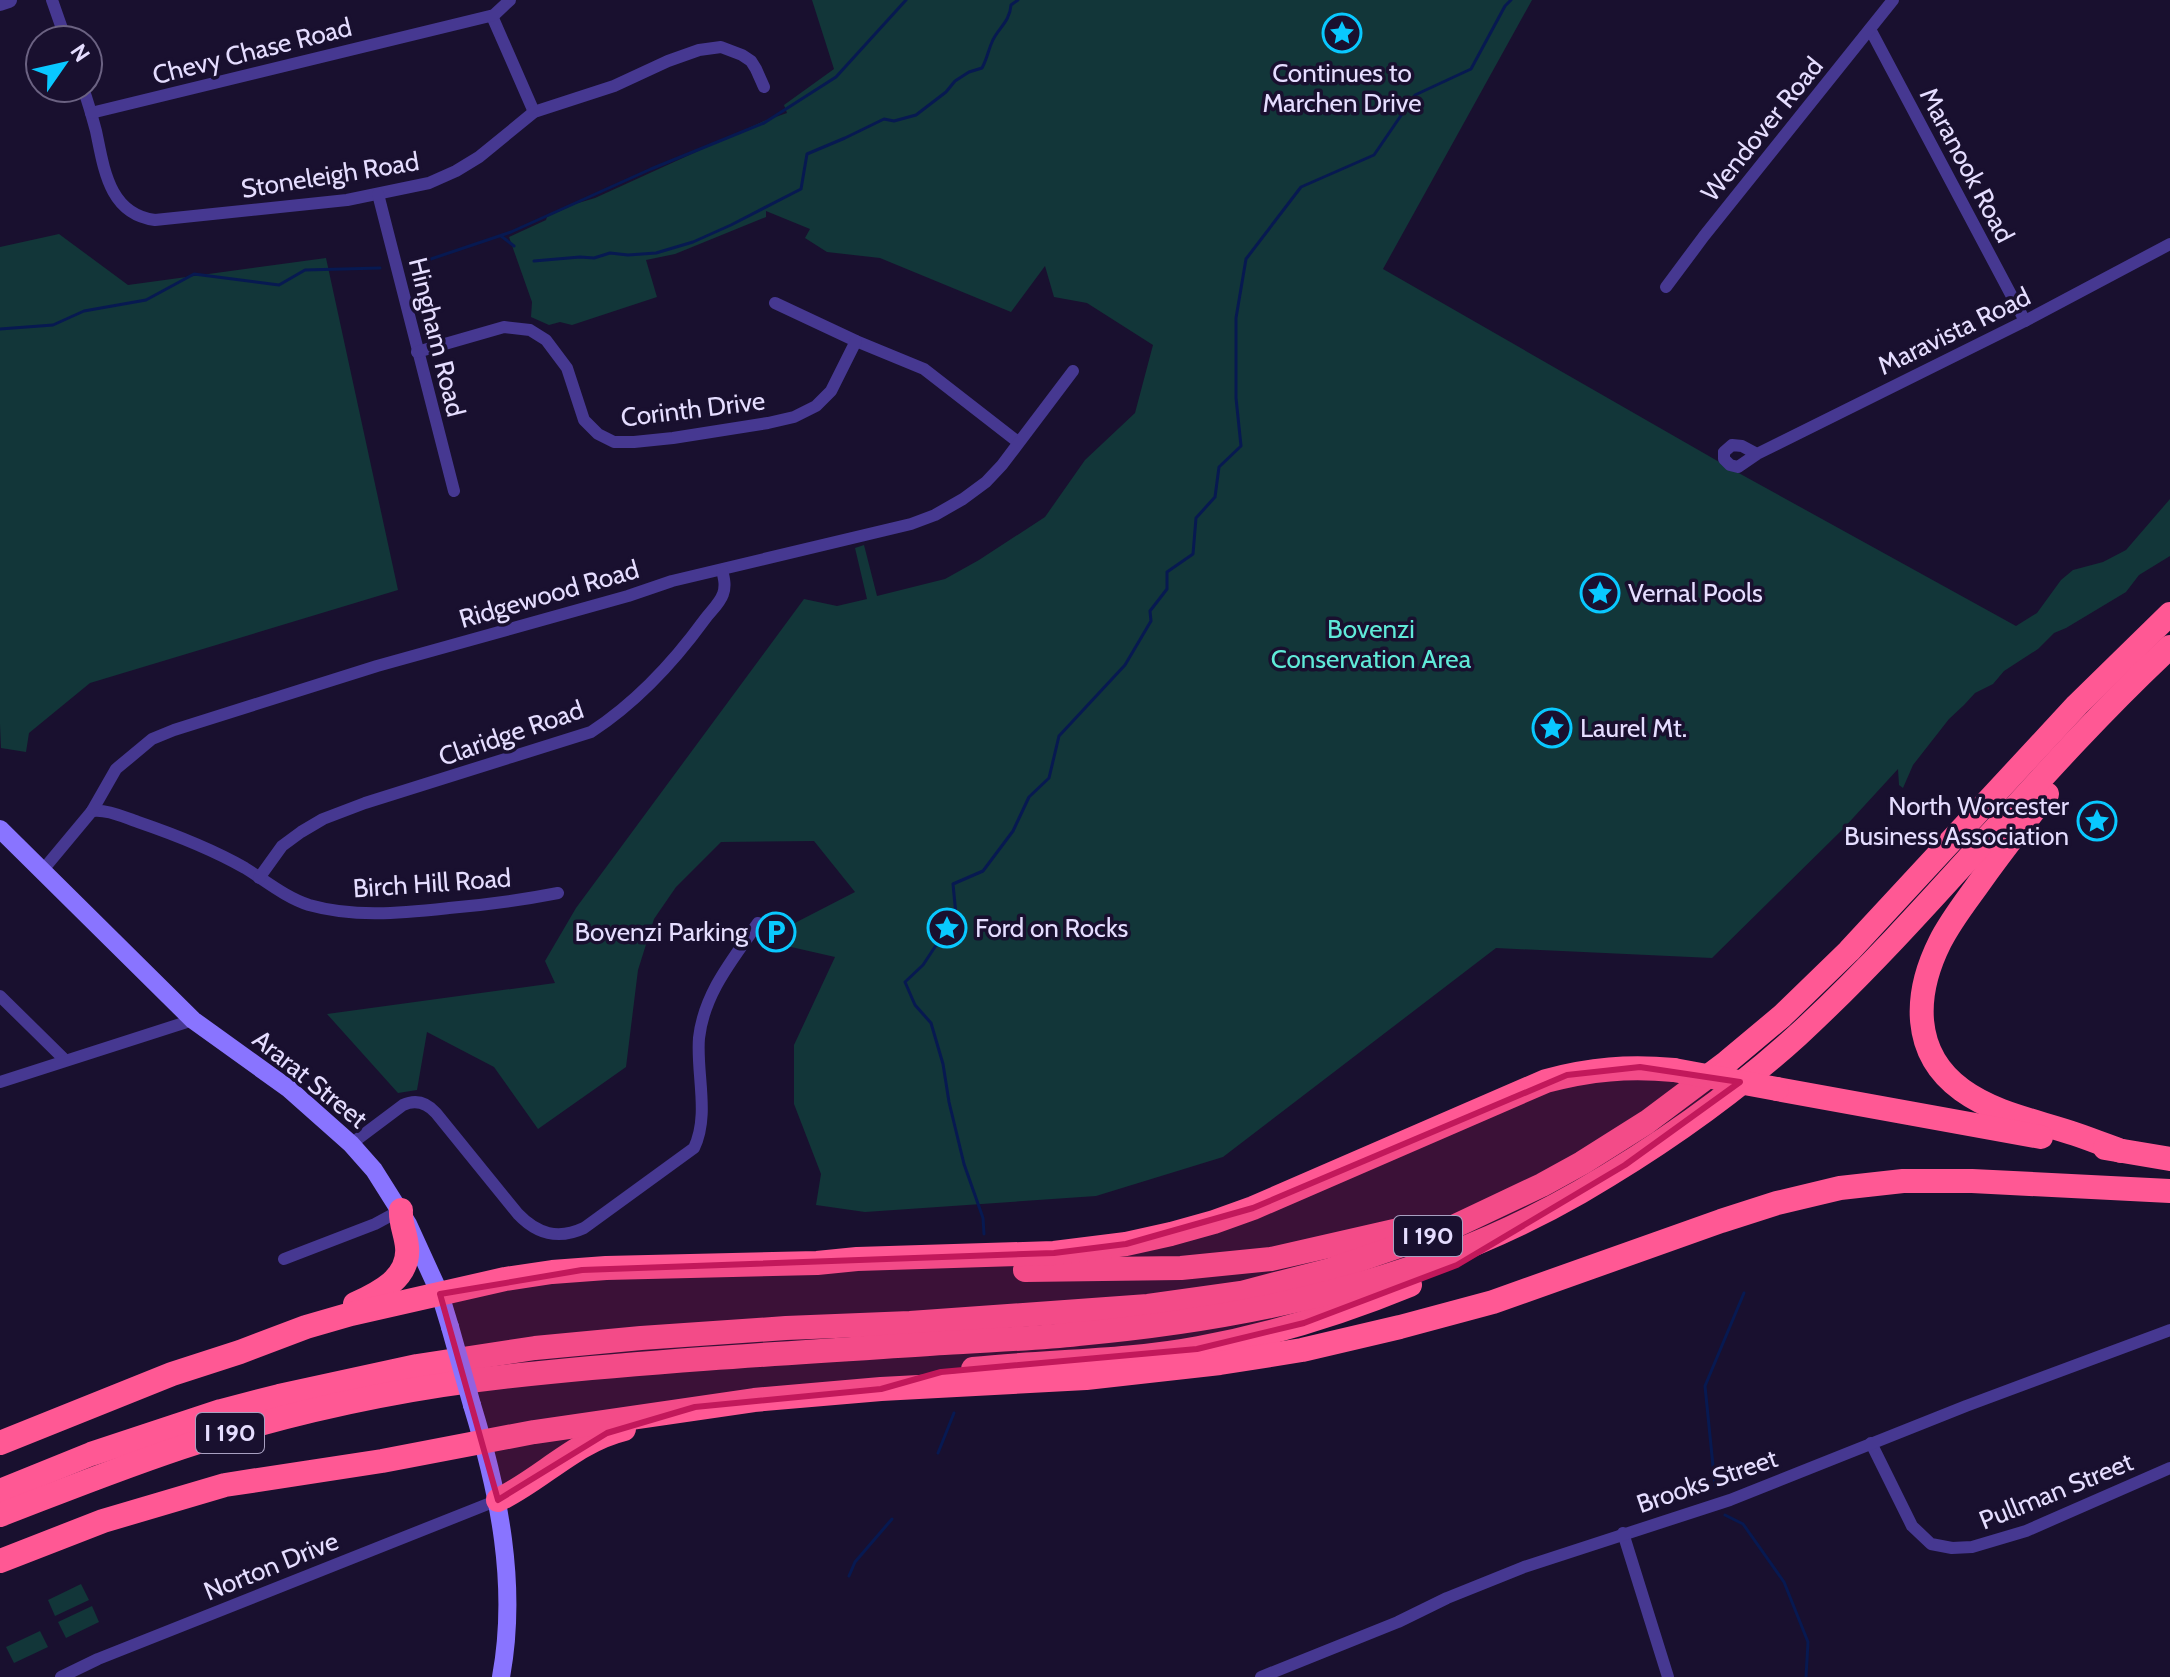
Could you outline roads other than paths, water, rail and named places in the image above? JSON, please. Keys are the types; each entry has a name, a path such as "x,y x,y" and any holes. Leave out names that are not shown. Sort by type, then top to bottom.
{"highway":[{"name":"I 190","path":"0,1491 74,1460 221,1411 417,1366 548,1347 641,1338 1148,1306 1241,1293 1330,1270 1451,1228 1542,1185 1647,1122 1782,1016 1849,951 2077,705 2170,614"},
{"name":"I 190","path":"0,1515 103,1474 203,1440 305,1412 398,1394 527,1374 715,1358 1073,1335 1171,1324 1328,1294 1454,1253 1507,1230 1586,1189 1676,1132 1795,1038 1917,914 2106,710 2170,647"},
{"path":"2106,710 2072,764 1999,855 1951,923 1932,960 1920,1013 1925,1039 1936,1062 1961,1089 1998,1109 2121,1151"},
{"path":"297,1330 351,1314 505,1279 567,1271 1054,1253 1114,1246 1214,1222 1546,1081 1615,1068 1674,1070 2170,1159"},
{"path":"0,1561 103,1521 225,1485 382,1461 534,1432 789,1396 1086,1378 1302,1350 1493,1302 1653,1243 1777,1203 1840,1188 1903,1181 1972,1181 2170,1191"},
{"path":"0,1443 172,1374 297,1330 379,1293 403,1270 407,1260 401,1210"},
{"path":"817,1263 836,1268 906,1269 1181,1268 1271,1259 1403,1229 1451,1228"},
{"path":"881,1389 941,1372 1131,1357 1197,1349 1259,1336 1337,1312 1457,1265 1507,1230"},
{"path":"0,1455 172,1374"},
{"path":"498,1500 607,1433 669,1420 695,1407"}],"main road":[{"name":"Ararat Street","path":"0,829 193,1020 289,1089 351,1144 374,1170 401,1210 440,1294 498,1500 507,1605 501,1677"}],"street":[{"path":"0,3 9,0"},
{"path":"52,0 60,24"},
{"name":"Chevy Chase Road","path":"91,113 492,16 510,0"},
{"name":"Wendover Road","path":"1666,287 1893,0"},
{"path":"492,16 534,112"},
{"name":"Maranook Road","path":"1870,29 2025,321"},
{"name":"Stoneleigh Road","path":"88,104 105,173 113,192 126,208 145,219 155,220 347,200 429,183 456,171 491,148 534,112 614,86 668,61 710,48 721,47 742,55 756,69 764,87"},
{"name":"Hingham Road","path":"378,194 454,491"},
{"name":"Maravista Road","path":"1757,454 2025,321 2170,244"},
{"path":"775,303 924,369 1018,442"},
{"name":"Corinth Drive","path":"417,352 504,327 530,330 546,340 567,368 584,420 598,434 614,442 634,442 755,426 794,417 816,406 831,391 856,341"},
{"name":"Ridgewood Road","path":"42,871 92,811 116,769 152,739 377,666 672,581 911,524 935,515 986,482 1073,371"},
{"name":"Claridge Road","path":"259,878 282,846 323,819 591,732 611,719 647,689 694,635 722,597 725,579 722,570"},
{"name":"Birch Hill Road","path":"92,811 115,813 182,837 204,846 285,895 307,904 353,914 424,911 558,893"},
{"path":"351,1144 401,1106 414,1102 424,1104 436,1113 529,1225 553,1235 569,1234 584,1228 694,1148 700,1124 699,1043 706,1005 724,972 758,923"},
{"path":"0,996 65,1060"},
{"path":"0,1082 193,1020"},
{"path":"284,1259 375,1224 401,1210"},
{"name":"Brooks Street","path":"1261,1677 1524,1567 1730,1500 2170,1330"},
{"name":"Pullman Street","path":"1871,1443 1912,1526 1931,1544 1952,1548 1972,1547 2026,1531 2170,1468"},
{"name":"Norton Drive","path":"61,1677 98,1659 498,1500"},
{"path":"1623,1533 1668,1677"}],"waterway":[{"path":"416,264 511,232 651,169 764,123 836,77 906,0"},
{"path":"534,261 594,258 610,253 656,253 693,242 801,189 807,154 884,119 894,121 916,115 955,81 982,68 994,37 1008,16 1011,5 1018,0"},
{"path":"984,1234 983,1218 964,1164 931,1023 915,1005 905,982 923,965 956,915 953,884 983,871 1013,831 1029,797 1049,778 1059,736 1125,665 1151,621 1150,611 1167,589 1167,572 1193,554 1196,518 1215,497 1219,467 1241,446 1236,398 1236,318 1246,259 1301,187 1374,155 1415,95 1471,69 1511,0"},
{"path":"501,236 514,246"},
{"path":"0,329 53,325 84,311 146,300 194,274 279,285 305,270 380,268"},
{"path":"1715,1486 1705,1386 1744,1293"},
{"path":"938,1453 954,1413"},
{"path":"1725,1515 1743,1524 1784,1582 1808,1642 1806,1677"},
{"path":"849,1576 855,1562 892,1519"}],"place":[{"name":"Continues to Marchen Drive","path":"1342,33"},
{"name":"Vernal Pools","path":"1600,593"},
{"name":"Laurel Mt.","path":"1552,728"},
{"name":"North Worcester Business Association","path":"2097,821"},
{"name":"Ford on Rocks","path":"947,928"},
{"name":"Bovenzi Parking","path":"776,932"}],"park label":[{"name":"Bovenzi Conservation Area","path":"1371,644"}]}
